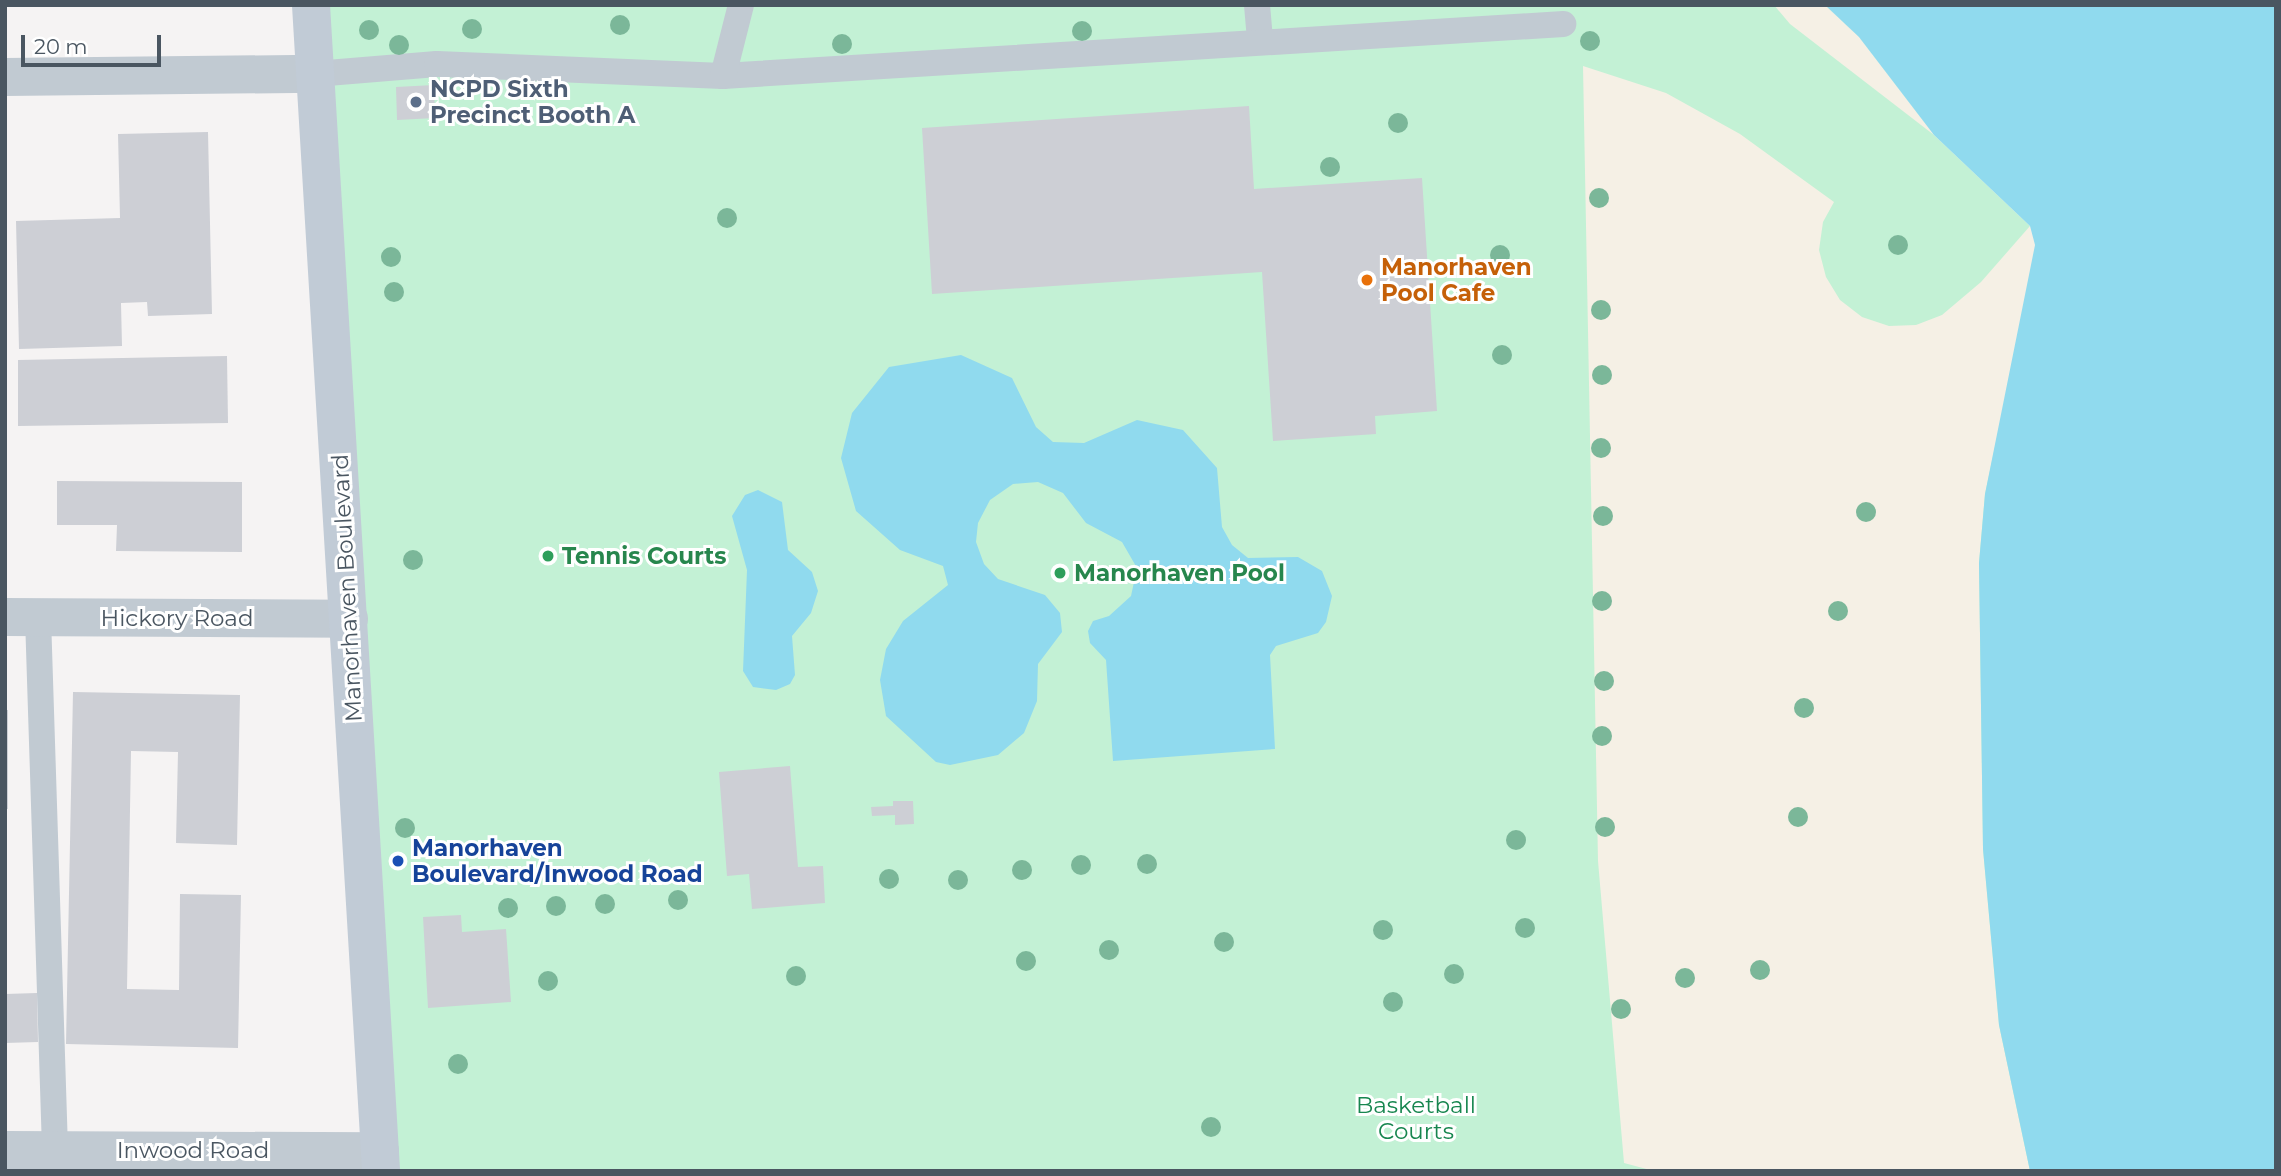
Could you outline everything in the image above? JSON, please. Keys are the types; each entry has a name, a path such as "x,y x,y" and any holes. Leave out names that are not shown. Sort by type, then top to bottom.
{"street":[{"name":"Manorhaven Boulevard","path":"311,5 380,1161"},
{"path":"5,77 315,74"},
{"name":"Hickory Road","path":"22,617 349,619"},
{"name":"Inwood Road","path":"5,1150 380,1161"}],"lane":[{"path":"723,76 741,5"},
{"path":"1257,5 1260,42"},
{"path":"315,74 438,64 723,76 1563,24"},
{"path":"22,617 55,1150"}],"green space":[{"name":"Basketball Courts","path":"311,5 1825,5 1859,37 1934,135 2030,226 2030,1171 381,1171"}],"sand":[{"path":"1774,5 1825,5 1859,37 1934,135 1790,24"},
{"path":"1583,66 1666,93 1740,134 1834,202 1823,222 1819,250 1826,277 1840,300 1862,317 1889,326 1916,325 1942,315 1981,282 2030,226 2035,245 2033,268 1985,494 1979,563 1983,849 1999,1025 2030,1171 1654,1171 1624,1163 1598,861"}],"water":[{"path":"1825,5 2276,5 2276,1171 2030,1171 1999,1025 1983,849 1979,563 1985,494 2035,245 2030,226 1934,135 1859,37"},
{"path":"961,355 1012,378 1036,427 1053,442 1084,443 1137,420 1183,430 1217,468 1222,527 1232,545 1248,558 1298,557 1322,571 1332,596 1326,622 1318,633 1276,646 1270,655 1275,749 1113,761 1106,660 1090,643 1088,631 1093,621 1109,616 1131,596 1137,568 1122,542 1086,523 1063,493 1038,482 1013,484 990,500 978,523 976,542 984,564 998,579 1045,595 1060,613 1062,632 1038,664 1037,701 1024,733 998,755 950,765 936,762 886,716 880,680 886,649 903,621 948,585 943,566 900,550 856,511 841,458 852,413 889,367"},
{"path":"758,490 782,502 788,550 812,572 818,591 811,613 792,636 795,675 790,684 776,690 753,687 743,671 747,570 732,516 745,495"}],"building":[{"name":"NCPD Sixth Precinct Booth A","path":"434,85 435,118 397,120 396,87"},
{"path":"1249,106 1254,189 1422,178 1437,411 1375,416 1376,434 1273,441 1262,272 932,294 922,128"},
{"path":"208,132 212,314 148,316 147,302 121,303 122,346 19,349 16,221 120,218 118,134"},
{"path":"227,356 228,423 18,426 18,360"},
{"path":"57,481 242,482 242,552 116,551 117,525 57,525"},
{"path":"73,692 240,695 237,845 176,843 178,752 131,751 127,989 179,990 180,894 241,895 238,1048 66,1044"},
{"path":"5,710 8,710 8,809 5,809"},
{"path":"790,766 798,867 823,866 825,903 752,909 749,874 727,876 719,772"},
{"path":"893,801 913,801 914,824 895,825 895,815 872,816 871,807 893,806"},
{"path":"461,915 462,932 506,929 511,1002 428,1008 423,917"},
{"path":"37,993 38,1042 5,1043 5,994"}],"place":[{"name":"NCPD Sixth Precinct Booth A","path":"416,102"},
{"name":"Manorhaven Pool Cafe","path":"1367,280"},
{"name":"Tennis Courts","path":"548,556"},
{"name":"Manorhaven Pool","path":"1060,573"},
{"name":"Manorhaven Boulevard/Inwood Road","path":"398,861"}]}
